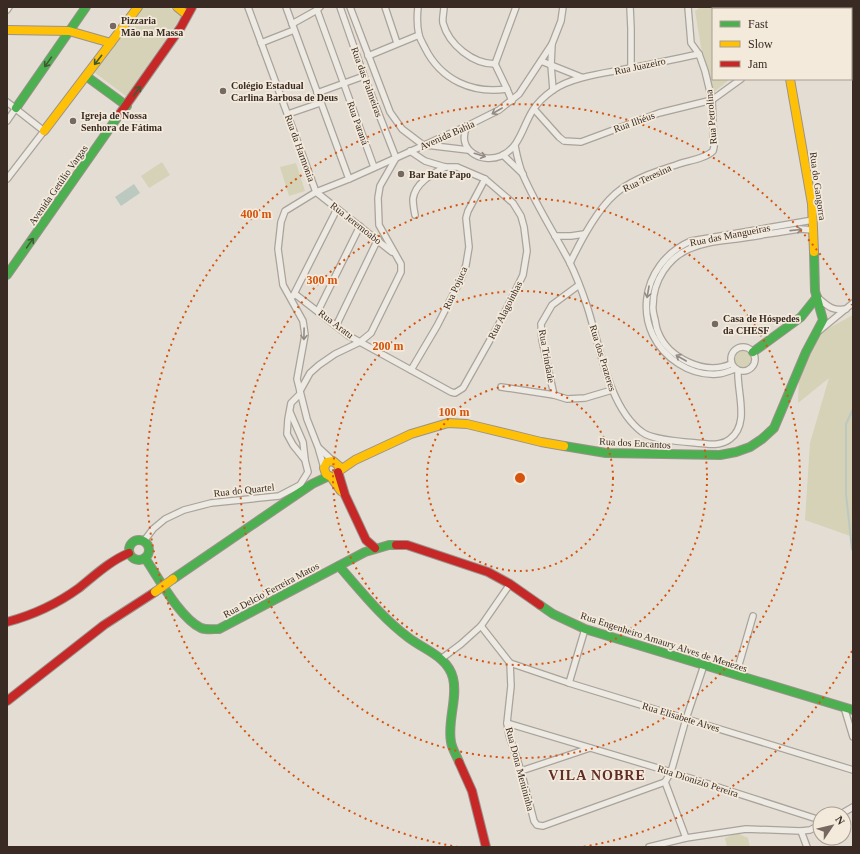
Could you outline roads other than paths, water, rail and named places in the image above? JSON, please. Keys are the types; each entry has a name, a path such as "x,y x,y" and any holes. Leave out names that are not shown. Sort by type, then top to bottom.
{"street":[{"path":"7,121 86,7"},
{"path":"7,179 138,7"},
{"path":"177,7 187,15"},
{"name":"Avenida Getúlio Vargas","path":"7,275 127,106 181,27 192,7"},
{"name":"Rua da Harmonia","path":"248,7 316,192 285,211 281,222 278,249 283,285 293,296 303,321 304,335 297,379 307,419 318,447 324,469"},
{"path":"286,7 349,179"},
{"name":"Rua das Palmeiras","path":"340,7 364,76 396,158"},
{"name":"Rua das Palmeiras","path":"350,7 390,112 402,129 423,145"},
{"path":"385,7 397,43"},
{"path":"418,7 417,20 419,35 430,59 439,69 454,81 471,88 496,91 507,89"},
{"path":"444,7 443,21 451,39 468,56 478,62 495,64"},
{"path":"512,101 495,64 516,7"},
{"name":"Avenida Bahia","path":"316,192 349,179 468,126 499,110 512,101 519,94 552,44 561,20 563,7"},
{"path":"630,7 632,28 631,68"},
{"name":"Rua Petrolina","path":"688,7 691,43 699,54 712,100 714,147 713,151 706,156"},
{"path":"292,24 318,9"},
{"name":"Rua Paraná","path":"318,9 374,167"},
{"path":"7,30 69,32 111,43"},
{"path":"261,43 294,30"},
{"path":"368,56 419,35"},
{"name":"Avenida Bahia","path":"552,44 551,65 553,90"},
{"name":"Rua Juazeiro","path":"514,146 534,109 543,98 553,90 582,78 699,54"},
{"path":"541,61 582,78"},
{"path":"86,76 127,106"},
{"path":"317,93 364,76"},
{"name":"Rua Ilhéus","path":"534,109 564,141 581,142 659,113 712,100 740,80"},
{"name":"Rua do Gangorra","path":"790,80 812,204 815,291 817,297"},
{"path":"7,102 44,131"},
{"path":"288,114 320,103"},
{"path":"468,126 464,133 464,141 468,150"},
{"path":"423,145 468,150 474,154 494,158 502,155 514,146"},
{"name":"Rua dos Prazeres","path":"514,146 523,175 570,263 587,306 612,390 626,417 642,433 659,438 710,445 726,442 736,435 740,427 742,416 738,384 734,368"},
{"name":"Rua Alagoinhas","path":"410,151 425,161 445,167 457,167 485,178 514,203 521,216 524,227 527,251 523,275 499,324 463,388"},
{"name":"Rua dos Prazeres","path":"502,155 523,175"},
{"name":"Rua Teresina","path":"570,263 584,234 607,203 619,190 651,174 677,164 706,156"},
{"path":"305,460 293,445 287,434 292,403 300,393 310,373 319,365 335,354 360,342 370,334 401,272 400,264 396,255 379,225 378,198 380,186 396,158"},
{"path":"415,215 413,200 418,185 435,172 445,167"},
{"name":"Rua Pojuca","path":"411,370 437,326 460,281 466,265 469,247 466,218 485,178"},
{"name":"Rua Jeremoabo","path":"316,192 378,239 396,255"},
{"path":"293,296 337,209"},
{"name":"Rua das Mangueiras","path":"728,237 813,220"},
{"path":"368,232 374,231 379,225"},
{"path":"318,311 360,226"},
{"name":"Rua das Mangueiras","path":"734,368 718,374 697,372 683,367 671,359 662,348 647,313 658,280 673,255 682,245 691,241 800,229 814,230"},
{"path":"555,236 584,234"},
{"path":"336,326 378,239"},
{"name":"Rua das Mangueiras","path":"649,305 648,290 652,277 664,259 673,255"},
{"path":"652,277 658,280"},
{"name":"Rua Trindade","path":"554,395 542,340 541,324 552,305 579,285"},
{"name":"Rua Aratu","path":"293,296 318,311 349,336 451,392 455,392 463,388"},
{"path":"753,352 801,317 817,297 832,309 846,309"},
{"name":"Rua dos Encantos","path":"334,474 354,460 410,434 448,423 467,424 541,442 606,453 720,456 737,453 754,446 774,428 806,352 818,332 823,320 817,297"},
{"path":"818,332 853,303"},
{"name":"Rua das Mangueiras","path":"655,333 674,354 686,361 699,366 712,368 726,366 734,368"},
{"path":"745,347 753,352 756,360 753,368 746,372 734,368 730,357 736,349 745,347"},
{"path":"697,372 699,366"},
{"path":"501,388 567,398 585,398 612,390"},
{"name":"Rua do Quartel","path":"144,541 153,529 165,519 184,510 211,503 278,496 300,485 308,472 303,442 290,412"},
{"path":"318,447 339,466 334,474"},
{"name":"Rua dos Encantos","path":"334,462 354,460"},
{"path":"334,462 327,462 324,469 326,474 334,474"},
{"name":"Rua do Quartel","path":"312,484 324,469"},
{"path":"334,474 366,540 375,548"},
{"name":"Rua do Quartel","path":"7,701 104,625 155,592 312,484 334,474"},
{"path":"365,552 366,540"},
{"path":"135,541 144,541 148,546 148,552 145,558 138,560 129,553 130,545 135,541"},
{"name":"Rua Engenheiro Amaury Alves de Menezes","path":"365,552 389,545 407,545 488,572 510,584 553,614 585,629 853,710"},
{"name":"Rua Delcio Ferreira Matos","path":"145,558 181,610 193,623 210,630 219,629 365,552"},
{"path":"7,622 47,606 70,594 86,583 112,561 129,553"},
{"path":"339,566 383,615 409,638 442,658 453,678 454,687 450,717 451,742 472,791 486,847"},
{"path":"442,658 461,644 481,626 510,584"},
{"path":"736,675 754,616"},
{"path":"481,626 497,644 510,663"},
{"path":"569,683 585,629"},
{"name":"Rua Elisabete Alves","path":"510,663 569,683 853,770"},
{"name":"Rua Dona Menininha","path":"510,663 511,686 507,723 509,735 521,770 534,821 537,825 543,826 666,782"},
{"path":"686,838 666,782 671,772 686,718 704,665"},
{"path":"844,707 853,736"},
{"name":"Rua Dionizio Pereira","path":"507,723 671,772 812,817"},
{"path":"521,770 590,748"},
{"path":"649,847 686,838 746,829 801,831 812,829"},
{"path":"801,831 807,847"}],"waterway":[{"path":"853,409 846,424 846,494 853,551"}],"place":[{"name":"Pizzaria Mão na Massa","path":"113,26"},
{"name":"Colégio Estadual Carlina Barbosa de Deus","path":"223,91"},
{"name":"Igreja de Nossa Senhora de Fátima","path":"73,121"},
{"name":"Bar Bate Papo","path":"401,174"},
{"name":"Casa de Hóspedes da CHESF","path":"715,324"}],"district":[{"name":"VILA NOBRE","path":"597,775"}]}
